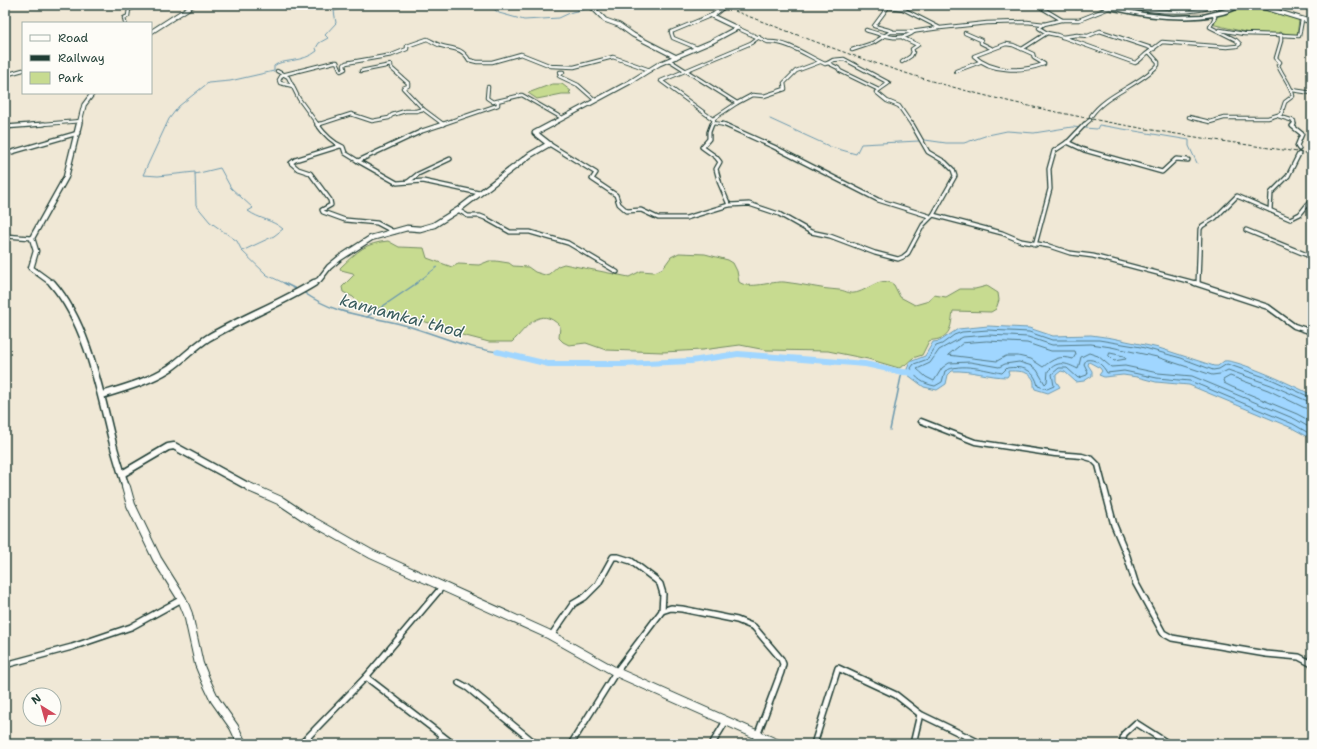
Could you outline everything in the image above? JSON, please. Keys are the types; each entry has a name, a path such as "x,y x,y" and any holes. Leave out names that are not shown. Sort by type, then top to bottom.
{"highway":[{"path":"1099,5 1154,16 1176,18 1213,14 1241,5"}],"street":[{"path":"126,22 124,18 128,16 129,9 133,8 132,5"},
{"path":"152,31 193,5"},
{"path":"590,5 605,20 619,25 633,35 676,57"},
{"path":"697,48 673,38 671,32 712,15 729,5"},
{"path":"878,5 903,9 940,28"},
{"path":"903,9 910,5"},
{"path":"1037,5 1063,21"},
{"path":"852,50 891,32 915,31 987,23 1027,22 1044,24 1084,19 1117,5 1168,12 1203,10 1220,5"},
{"path":"1200,5 1214,8"},
{"path":"1256,5 1312,22"},
{"path":"888,7 874,26 891,30 891,32"},
{"path":"1044,24 1039,28 1047,33 1135,63 1139,62 1145,54 1162,42 1166,41 1227,46 1237,46 1240,44 1236,40 1210,27 1215,17 1213,14"},
{"path":"712,15 768,42 774,41 824,64 828,63 838,68 840,71 879,90"},
{"path":"1219,31 1226,30 1244,34 1299,36 1302,20"},
{"path":"737,28 669,60 535,133 549,144 596,173 592,179 616,194 619,204 627,211 641,210 658,218 686,218 742,203 779,214 811,232 830,236 875,253 902,259 906,256 920,227 931,216 955,176 953,170 945,162 928,152 920,136 899,106 887,101 876,92 889,83 844,59 833,60 828,63"},
{"path":"866,30 883,35 903,38 918,46 912,49 913,52 911,56 902,62"},
{"path":"903,38 914,34 915,31"},
{"path":"1061,37 1077,35 1093,36 1100,31 1154,49"},
{"path":"965,33 981,40 981,43 991,48"},
{"path":"1022,49 1047,33"},
{"path":"1278,116 1281,114 1285,102 1293,96 1292,90 1281,74 1278,65 1280,62 1276,58 1281,41 1281,35"},
{"path":"758,37 750,43 661,81 713,121 724,124 774,147 878,200 931,216 1002,233 1035,245 1049,246 1070,253 1093,256 1198,284 1268,307 1294,326 1312,332"},
{"path":"292,86 280,83 279,80 284,74 334,62 337,62 341,71 345,70 344,65 346,63 392,55 407,49 407,46 427,39 442,46 458,48 469,60 478,62 492,62 520,54 551,66 574,67 613,57 650,70"},
{"path":"1006,44 1022,49 1034,54 1034,58 1044,64 1028,68 1005,69 992,67 980,62 974,56 991,48 1006,44"},
{"path":"1091,116 1092,112 1116,94 1150,74 1158,65 1158,62 1149,52"},
{"path":"669,60 737,103"},
{"path":"730,205 720,184 716,169 720,162 716,157 702,147 709,139 710,128 713,121 737,103 752,95 764,96 780,92 785,89 784,83 796,71 821,62"},
{"path":"956,72 980,62"},
{"path":"361,71 391,65 391,68 408,83 408,86 404,88 423,109 443,124"},
{"path":"5,76 22,70"},
{"path":"5,71 10,74"},
{"path":"277,71 288,77 299,99 324,134 343,147 345,153 358,161 397,183 423,181 479,193"},
{"path":"560,72 563,72 559,76 578,86 595,100"},
{"path":"488,87 487,98 494,102 522,95 562,118"},
{"path":"1292,90 1312,93"},
{"path":"93,94 85,103 66,177 32,238 36,251 31,268 50,281 59,291 82,336 102,395 113,444 131,505 157,559 182,599 188,614 199,664 206,681 215,700 234,727 242,744"},
{"path":"358,161 384,150 397,142 443,124 487,110 498,105 498,102"},
{"path":"317,125 351,114 372,121 389,118 392,115 404,111 416,111 423,109"},
{"path":"1189,117 1210,122 1218,119 1278,116 1294,121 1294,125 1292,126 1301,133 1302,136 1297,146 1299,149"},
{"path":"1035,245 1050,189 1049,169 1054,151 1067,142 1090,120"},
{"path":"5,127 81,121"},
{"path":"5,154 78,133"},
{"path":"1067,142 1084,150 1162,172 1166,170 1176,159 1188,160"},
{"path":"102,395 134,385 168,369 188,356 207,339 261,310 296,294 319,280 329,267 363,242 371,238 407,228 427,228 458,210 530,155 549,144"},
{"path":"340,146 295,160 291,163 298,169 310,173 330,200 331,205 322,210 326,214 345,220 377,224 394,232"},
{"path":"1270,210 1270,193 1288,176 1299,154"},
{"path":"408,182 418,174 450,159"},
{"path":"1198,284 1199,242 1202,226 1215,218 1237,196 1292,219 1304,212 1312,199"},
{"path":"458,210 468,216 480,216 485,218 510,232 530,232 568,243 617,272"},
{"path":"1246,230 1312,257"},
{"path":"5,236 32,238"},
{"path":"921,421 975,442 1056,454 1082,456 1092,459 1098,465 1114,525 1127,556 1135,582 1163,633 1172,638 1266,654 1299,657 1312,664"},
{"path":"122,474 168,447 174,446 256,492 281,501 348,543 551,636 616,672 778,744"},
{"path":"551,636 573,604 584,597 598,584 613,556 622,557 636,564 656,579 661,585 664,604 662,611 616,672 571,744"},
{"path":"301,744 366,677 442,587"},
{"path":"5,665 72,647 131,627 182,599"},
{"path":"662,611 671,608 682,609 737,620 749,624 754,627 781,659 783,664 781,672 754,744"},
{"path":"814,744 838,668 896,695 920,714 982,744"},
{"path":"366,677 453,744"},
{"path":"459,683 468,688 536,744"},
{"path":"913,744 920,714"},
{"path":"712,744 726,721"},
{"path":"1122,744 1124,734 1136,723 1169,744"},
{"path":"438,744 442,736"}],"green space":[{"path":"1245,6 1299,20 1297,36 1279,32 1280,34 1249,33 1211,24 1217,18 1216,15"},
{"path":"552,84 562,84 571,91 569,92 571,94 562,94 537,99 528,93"},
{"path":"388,241 399,247 424,248 427,258 452,267 458,264 479,265 489,261 496,261 509,263 513,266 528,267 535,272 545,275 549,274 558,266 564,264 629,277 641,271 657,271 663,268 671,257 679,253 705,254 728,260 733,263 737,271 739,282 749,285 784,282 825,289 841,290 852,293 859,292 874,284 884,281 894,285 900,297 915,305 929,301 934,295 946,297 960,289 975,289 987,286 998,293 999,300 996,309 991,312 953,311 949,331 939,339 929,341 922,355 913,358 899,368 868,359 828,351 766,350 740,345 702,350 663,352 606,350 586,343 569,345 559,338 560,326 546,317 533,321 512,342 489,342 462,335 430,323 364,308 353,297 343,292 342,287 354,275 353,273 341,270 340,268 362,249 373,244"}],"water":[{"path":"988,326 1029,328 1053,336 1091,335 1112,338 1159,348 1214,366 1218,366 1224,361 1241,364 1267,374 1312,395 1312,439 1292,428 1189,385 1156,382 1123,375 1104,377 1099,375 1102,371 1100,368 1089,362 1088,365 1092,371 1092,376 1084,381 1076,382 1065,372 1061,371 1056,375 1056,381 1060,387 1048,393 1035,389 1034,380 1031,376 1018,371 1008,371 1009,374 1007,377 952,371 948,375 946,384 937,390 924,387 908,375 907,369 910,362 925,356 933,342 940,341 958,329"}],"waterway":[{"path":"195,174 195,172 158,176 143,175 169,119 179,106 208,83 230,81 274,71 274,66 277,64 311,55 317,51 316,48 319,43 328,38 325,35 336,23 334,11 359,5"},
{"path":"479,5 491,7 499,13 524,20 559,18 572,12 590,8"},
{"path":"595,8 604,5"},
{"path":"770,119 831,147 856,154 861,144 919,141"},
{"path":"925,140 946,143 964,143 988,135 1007,131 1034,133 1072,127 1097,129 1099,125 1189,140 1189,146 1197,163"},
{"path":"195,174 220,168 231,188 253,208 248,211 283,229 274,236 242,251"},
{"name":"kannamkai thod","path":"195,174 196,205 210,222 237,241 242,251"},
{"name":"kannamkai thod","path":"242,251 267,275 286,284"},
{"path":"415,284 437,267"},
{"path":"367,317 417,283"},
{"name":"kannamkai thod","path":"286,284 298,290"},
{"name":"kannamkai thod","path":"303,292 340,311 367,317"},
{"name":"kannamkai thod","path":"367,317 390,321 462,344 498,352"},
{"path":"498,352 548,364 622,364 691,361 738,354 865,364 902,372 917,373"},
{"path":"890,430 902,372"}],"railway":[{"path":"719,5 890,68 994,98 1084,118 1129,126 1312,154"}]}
